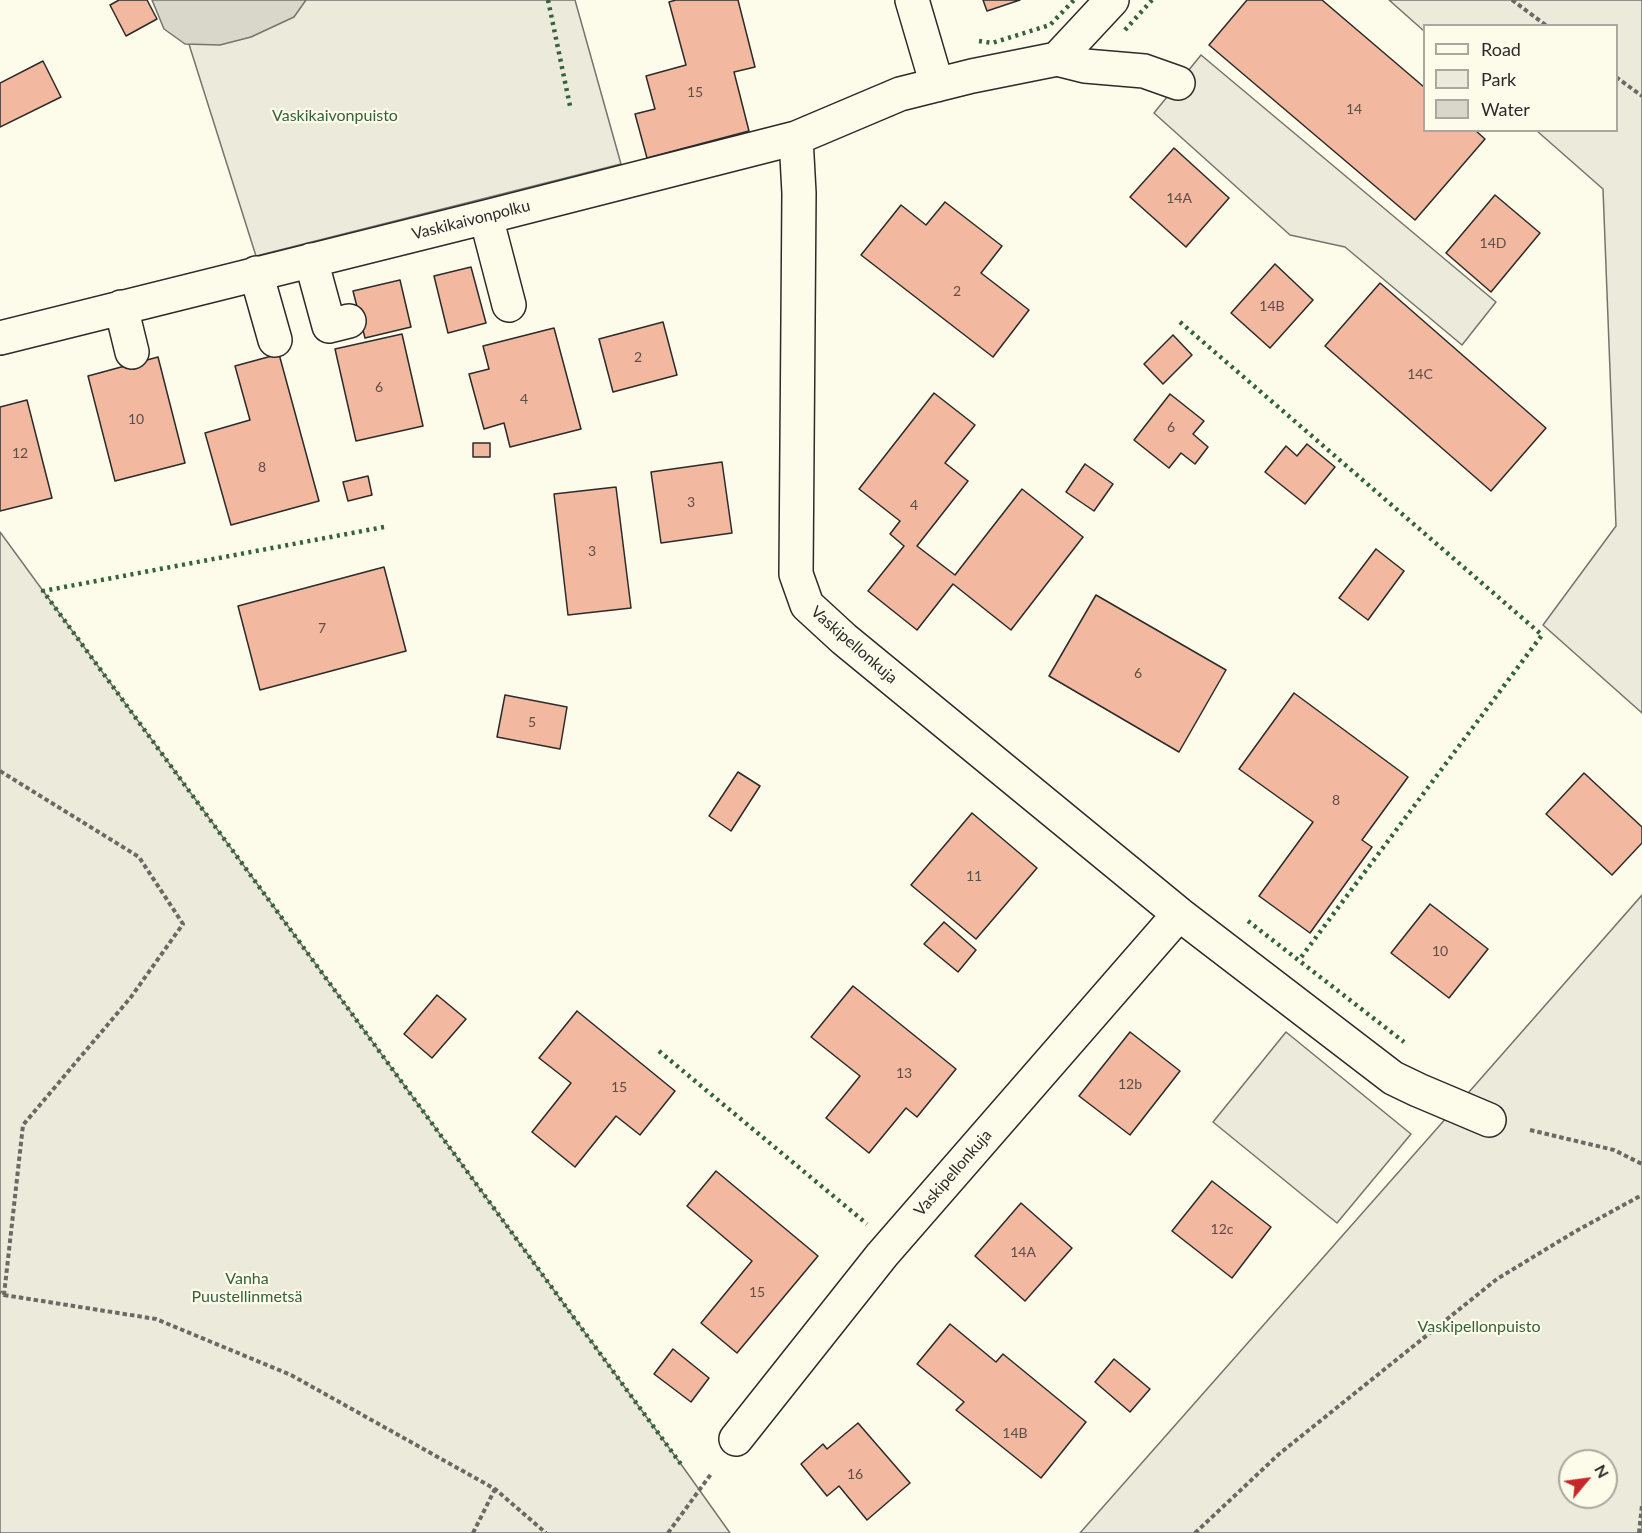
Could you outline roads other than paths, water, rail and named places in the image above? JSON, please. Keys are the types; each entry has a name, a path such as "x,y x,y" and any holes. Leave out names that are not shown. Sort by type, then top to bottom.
{"street":[{"path":"912,0 937,85"},
{"path":"1112,0 1057,59 1085,66 1144,71 1178,83"},
{"name":"Vaskikaivonpolku","path":"0,338 796,138 900,94 972,76 1057,59"},
{"name":"Vaskipellonkuja","path":"796,138 800,193 796,574 807,605 844,639 1179,914 1393,1078 1489,1120"},
{"path":"486,217 509,305"},
{"path":"311,260 329,326 349,321"},
{"path":"256,273 275,340"},
{"path":"121,307 132,352"},
{"name":"Vaskipellonkuja","path":"736,1439 882,1255 1179,914"}],"water":[{"path":"152,0 306,0 294,17 251,37 220,45 185,44 164,29"}],"park label":[{"name":"Vaskikaivonpuisto","path":"335,116"},
{"name":"Vanha Puustellinmetsä","path":"247,1288"},
{"name":"Vaskipellonpuisto","path":"1479,1327"}]}
